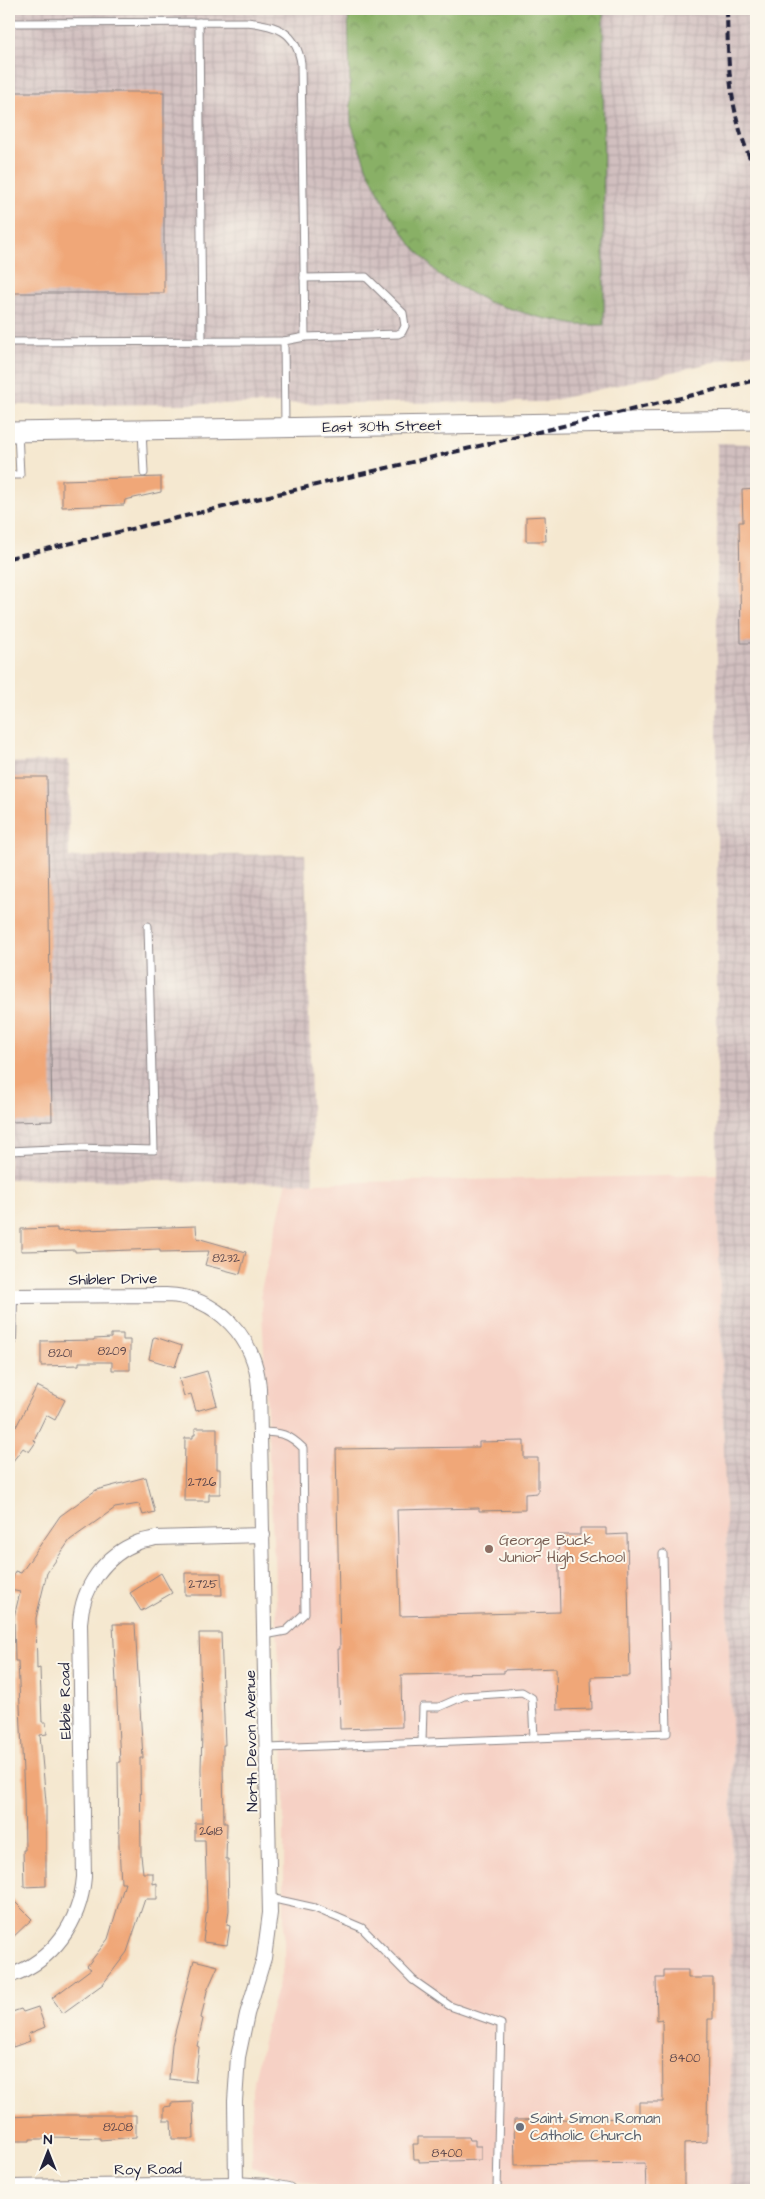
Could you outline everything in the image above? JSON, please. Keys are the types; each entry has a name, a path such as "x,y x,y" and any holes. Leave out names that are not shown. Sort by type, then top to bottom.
{"main road":[{"name":"East 30th Street","path":"13,432 756,420"}],"street":[{"name":"Shibler Drive","path":"9,1296 173,1295 187,1297 214,1309"},
{"path":"9,1296 9,1340"},
{"name":"North Devon Avenue","path":"214,1309 236,1328 251,1353 259,1381 263,1535 270,1898 264,1958 247,2014 238,2057 235,2101 236,2184"},
{"name":"Ebbie Road","path":"9,1976 27,1968 51,1951 70,1927 81,1899 84,1877 80,1623 82,1608 90,1584 103,1566 114,1557 140,1542 154,1538 263,1535"},
{"name":"Roy Road","path":"9,2187 236,2184 267,2186 288,2190"}],"lane":[{"path":"199,22 202,342"},
{"path":"9,23 247,22 272,26 292,40 299,51 301,70 305,337"},
{"path":"9,342 284,341 305,337 398,334 402,332 405,326 402,313 366,277 304,278"},
{"path":"284,341 285,428"},
{"path":"142,430 144,473"},
{"path":"9,475 20,474 13,432"},
{"path":"9,1151 74,1148 154,1150 148,926"},
{"path":"260,1432 277,1432 293,1438 303,1448 305,1613 286,1631 265,1636"},
{"path":"267,1748 667,1733 663,1554"},
{"path":"422,1742 423,1707 439,1707 464,1696 522,1692 532,1698 534,1738"},
{"path":"270,1898 315,1908 362,1928 413,1980 450,2006 501,2024 497,2190"}],"shaded area":[{"path":"9,9 756,9 756,352 546,402 9,405"},
{"path":"717,443 756,444 756,2190 730,2190 732,1763 717,1175"},
{"path":"69,760 69,857 305,854 313,1183 9,1179 9,763"},
{"path":"717,1175 732,1763 730,2190 336,2190 252,2167 252,2089 268,2020 284,1964 284,1767 261,1290 287,1181 313,1183"}],"green space":[{"path":"348,9 603,9 604,325 577,325 538,317 488,302 441,277 411,244 387,209 367,169 351,123"}],"building":[{"path":"9,92 164,92 164,293 9,293"},
{"path":"161,477 161,492 125,500 124,505 62,507 62,480"},
{"path":"756,489 756,643 741,643 739,522 743,522 742,490"},
{"path":"545,516 546,541 526,541 526,517"},
{"path":"9,777 47,777 52,1121 9,1122"},
{"path":"196,1226 197,1238 246,1252 240,1274 205,1265 209,1251 160,1252 160,1249 75,1252 75,1250 21,1251 21,1229 57,1228 57,1231"},
{"path":"111,1334 123,1334 123,1340 130,1340 130,1370 112,1370 112,1362 79,1362 79,1365 41,1366 41,1341 94,1340 111,1338"},
{"path":"153,1338 182,1346 175,1367 149,1359"},
{"path":"207,1371 217,1405 196,1411 191,1394 184,1396 179,1379"},
{"path":"37,1386 65,1400 55,1420 46,1415 34,1440 36,1442 29,1452 23,1448 9,1466 9,1422 16,1427"},
{"path":"195,1428 217,1428 217,1469 220,1469 220,1494 209,1494 209,1501 184,1501 185,1438 193,1438"},
{"name":"George Buck Junior High School","path":"524,1441 524,1458 538,1458 538,1493 525,1494 525,1510 479,1511 479,1508 397,1510 400,1616 560,1612 558,1535 580,1535 580,1528 606,1528 606,1535 627,1534 630,1676 591,1677 592,1709 557,1710 556,1668 504,1670 504,1673 401,1675 402,1727 340,1729 336,1449 479,1447 479,1442"},
{"path":"146,1477 155,1512 143,1515 139,1504 115,1508 70,1540 47,1573 36,1618 37,1669 40,1668 42,1722 46,1722 47,1734 40,1735 46,1802 46,1886 24,1887 24,1795 18,1661 15,1661 14,1617 20,1592 10,1590 15,1571 21,1573 60,1516 96,1490"},
{"path":"161,1573 172,1593 141,1611 130,1593"},
{"path":"185,1573 221,1573 222,1595 185,1595"},
{"path":"113,1624 135,1624 143,1758 140,1758 141,1855 143,1873 153,1873 153,1884 157,1883 157,1899 145,1899 127,1952 103,1984 63,2013 52,1998 91,1969 87,1966 108,1939 125,1883 121,1883 119,1846 118,1762 120,1762"},
{"path":"199,1633 221,1633 225,1745 223,1745 224,1823 227,1823 226,1859 228,1859 229,1910 227,1925 230,1926 227,1945 203,1942 207,1908 205,1840 195,1840 195,1823 202,1823"},
{"path":"9,1896 32,1919 9,1941"},
{"path":"194,1960 218,1966 207,1991 201,2018 203,2019 197,2046 199,2047 195,2082 169,2079 172,2044"},
{"path":"664,1970 688,1970 688,1978 713,1978 713,2019 708,2019 707,2142 684,2143 684,2190 646,2190 645,2163 515,2165 514,2120 639,2118 639,2102 663,2102 662,2019 657,2020 656,1978 664,1978"},
{"path":"38,2007 45,2027 28,2034 30,2041 13,2047 9,2035 9,2013 21,2009 23,2012"},
{"path":"193,2102 194,2139 172,2139 171,2121 164,2121 164,2107 171,2106 171,2103"},
{"path":"136,2115 136,2137 100,2140 100,2138 47,2137 47,2139 30,2139 30,2141 9,2141 9,2117"},
{"path":"418,2137 469,2137 470,2140 475,2140 475,2146 481,2146 481,2160 419,2162 419,2159 414,2159 413,2144 418,2144"}],"railway":[{"path":"727,9 729,72 735,112 747,151 756,171"},
{"path":"9,558 756,380"}],"place":[{"name":"George Buck Junior High School","path":"489,1549"},
{"name":"Saint Simon Roman Catholic Church","path":"520,2127"}]}
